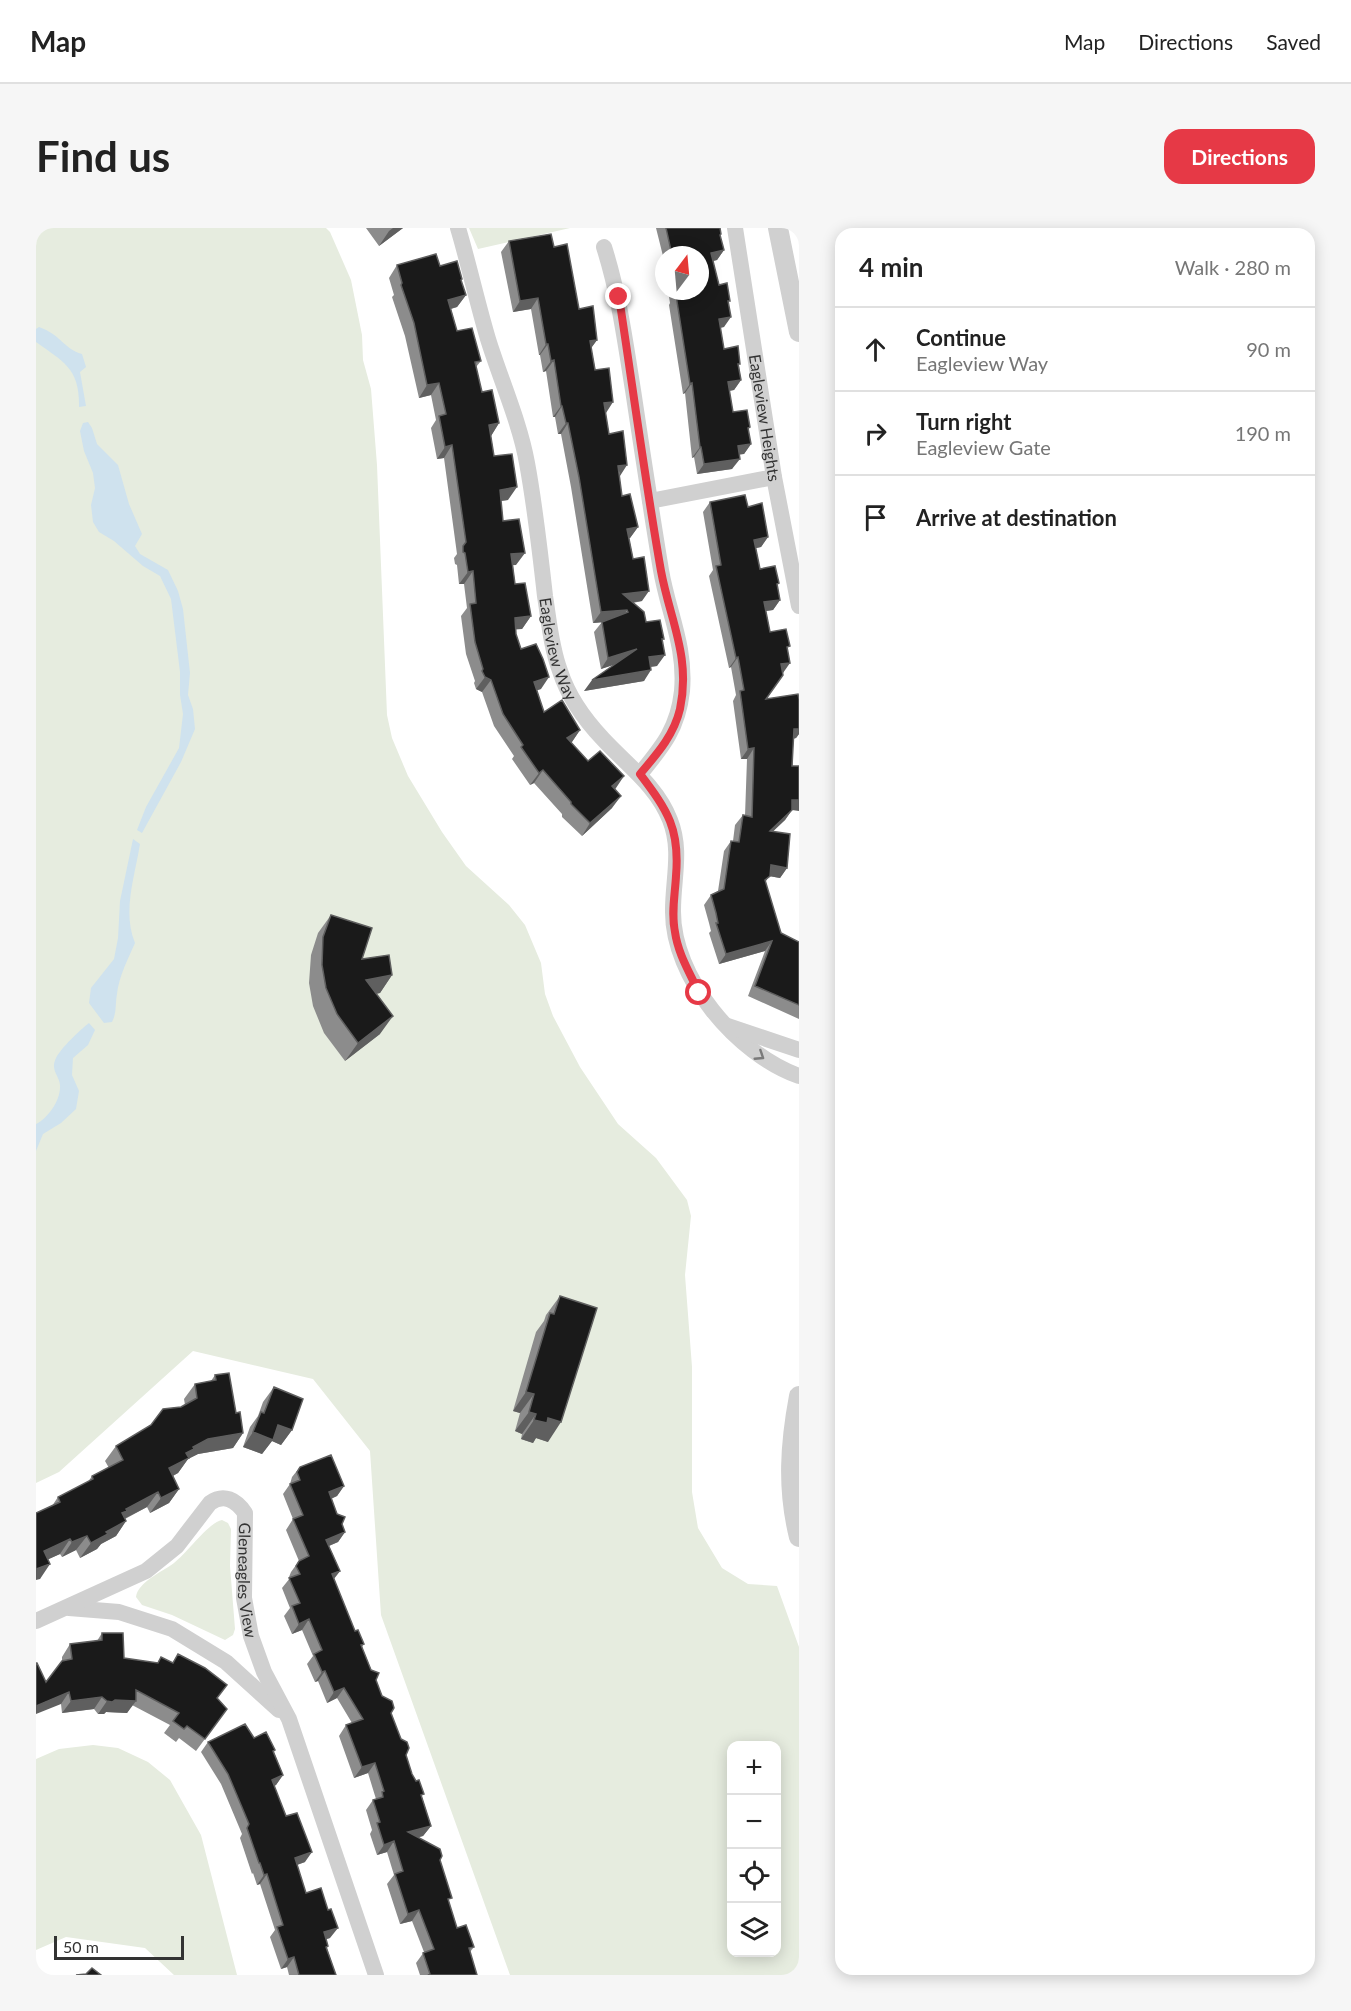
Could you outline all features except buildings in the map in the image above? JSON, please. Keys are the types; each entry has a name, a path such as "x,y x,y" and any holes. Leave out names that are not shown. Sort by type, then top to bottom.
{"street":[{"name":"Eagleview Way","path":"458,228 488,338 527,459 549,622 560,673 586,719 640,774 663,804 676,840 673,910 675,933 682,957 699,993 744,1044 757,1055 799,1076"},
{"name":"Eagleview Heights","path":"735,228 774,477 799,606"},
{"path":"778,228 799,332"},
{"path":"604,247 619,297 662,574 682,651 680,709 666,743 640,774"},
{"path":"650,501 774,477"},
{"path":"728,1026 799,1050"},
{"path":"799,1396 792,1436 790,1484 799,1537"},
{"name":"Gleneagles View","path":"36,1621 146,1571 177,1546 210,1503 223,1497 241,1506 245,1513 244,1598 251,1636 264,1672 289,1719 376,1975"},
{"name":"Gleneagles View","path":"67,1607 119,1612 172,1629 226,1662 289,1719"}],"shaded area":[{"path":"36,228 326,228 330,232 351,280 362,335 363,360 371,389 377,465 387,715 392,738 408,776 466,866 509,905 525,925 541,963 545,994 553,1016 580,1067 618,1124 656,1158 687,1200 691,1216 685,1275 692,1367 692,1492 698,1528 722,1568 748,1584 777,1586 799,1647 799,1975 510,1975 381,1615 370,1451 313,1379 193,1351 59,1472 36,1483"},
{"path":"469,228 570,228 478,249"},
{"path":"222,1520 228,1523 231,1529 230,1566 235,1629 233,1635 225,1640 172,1615 142,1605 136,1597 146,1582 174,1563 210,1527"},
{"path":"93,1745 118,1748 148,1762 170,1780 201,1835 237,1975 174,1975 145,1948 66,1937 36,1950 36,1759 59,1749"}],"water":[{"path":"39,327 52,333 71,349 82,354 86,367 80,372 86,406 79,407 77,384 68,368 55,355 36,342 36,329"},
{"path":"88,422 97,444 118,465 129,504 142,534 135,546 140,554 168,570 183,609 190,673 188,695 193,709 195,729 181,762 142,833 137,830 146,807 179,748 183,714 171,599 160,576 143,566 114,541 99,532 93,522 91,505 95,488 93,473 84,451 80,431 83,423"},
{"path":"133,839 140,844 130,906 131,931 135,943 120,981 114,1018 112,1022 104,1023 89,1003 91,988 114,959 118,938 120,901"},
{"path":"89,1023 95,1030 88,1045 73,1058 72,1075 79,1091 76,1109 61,1123 43,1134 36,1151 36,1124 53,1108 60,1091 54,1062 66,1044"}],"route":[{"path":"619,297 662,574 682,651 683,671 680,709 674,726 666,743 640,774 663,804 671,821 676,840 677,857 673,910 675,933 682,957 699,993"}]}
